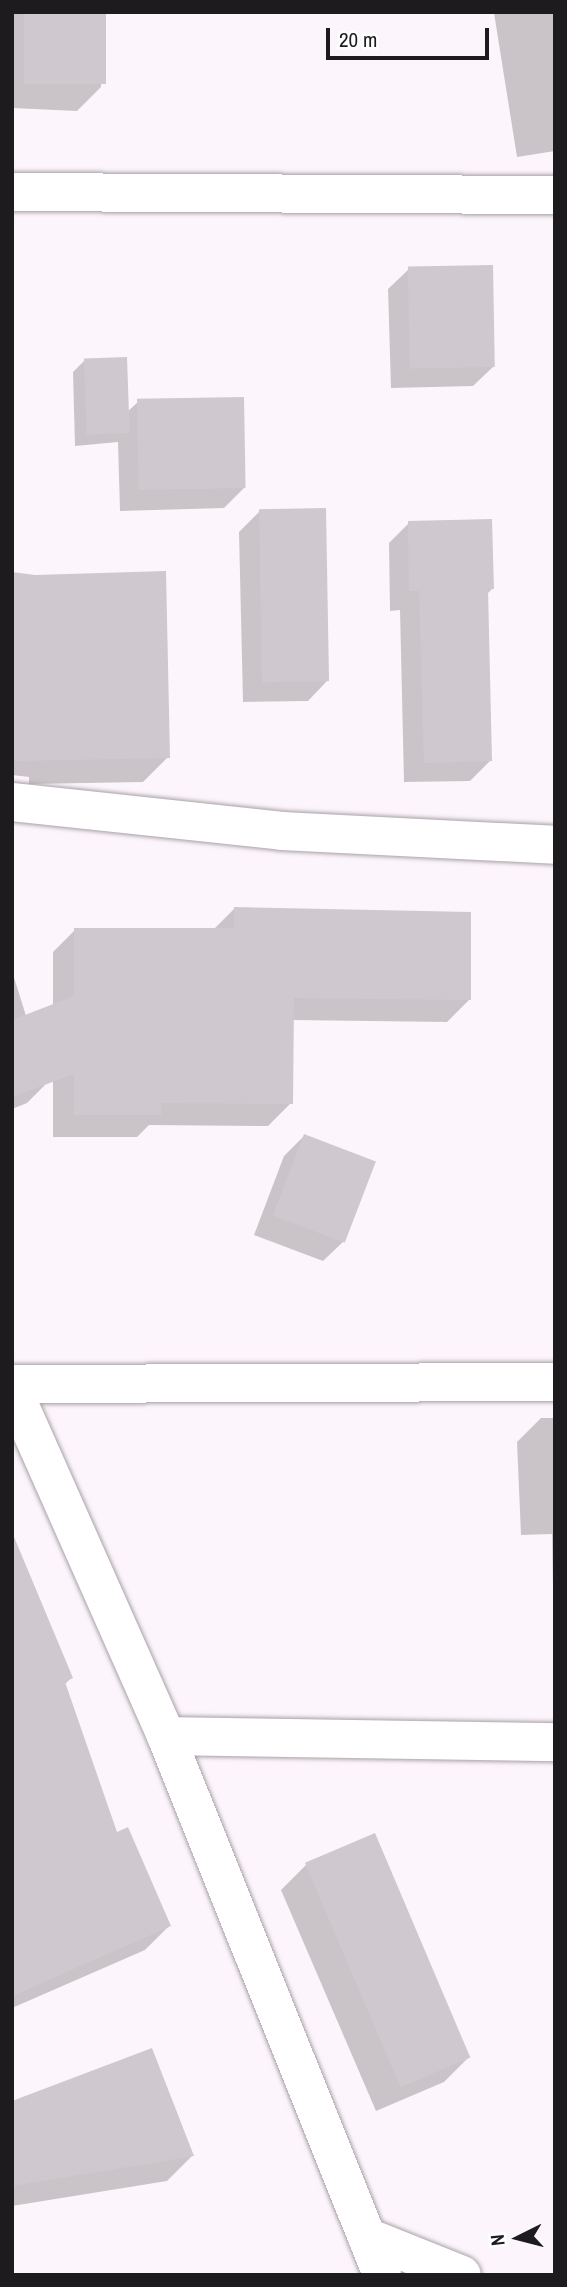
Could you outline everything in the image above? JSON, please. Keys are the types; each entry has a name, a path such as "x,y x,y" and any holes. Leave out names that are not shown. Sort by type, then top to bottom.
{"street":[{"path":"12,192 555,195"},
{"path":"12,802 282,831 555,845"},
{"path":"382,2275 166,1735 12,1386 555,1382"},
{"path":"166,1735 555,1742"},
{"path":"367,2237 461,2275"}],"building":[{"path":"24,12 106,12 106,84 24,84"},
{"path":"493,265 495,367 410,368 408,266"},
{"path":"127,357 130,433 87,434 84,359"},
{"path":"244,397 246,488 139,490 137,399"},
{"path":"326,508 329,681 262,682 259,509"},
{"path":"492,519 494,589 488,589 492,761 424,763 419,591 409,591 408,521"},
{"path":"166,571 170,758 12,761 12,572 35,575"},
{"path":"234,907 471,912 471,1000 294,998 293,1104 161,1103 161,1115 74,1115 74,1074 12,1097 12,1020 74,996 74,928 234,928"},
{"path":"304,1134 376,1162 345,1243 273,1215"},
{"path":"12,1532 73,1678 65,1682 117,1832 128,1827 171,1926 12,1996"},
{"path":"375,1833 470,2058 400,2087 305,1863"},
{"path":"152,2048 194,2156 12,2186 12,2101"}]}
